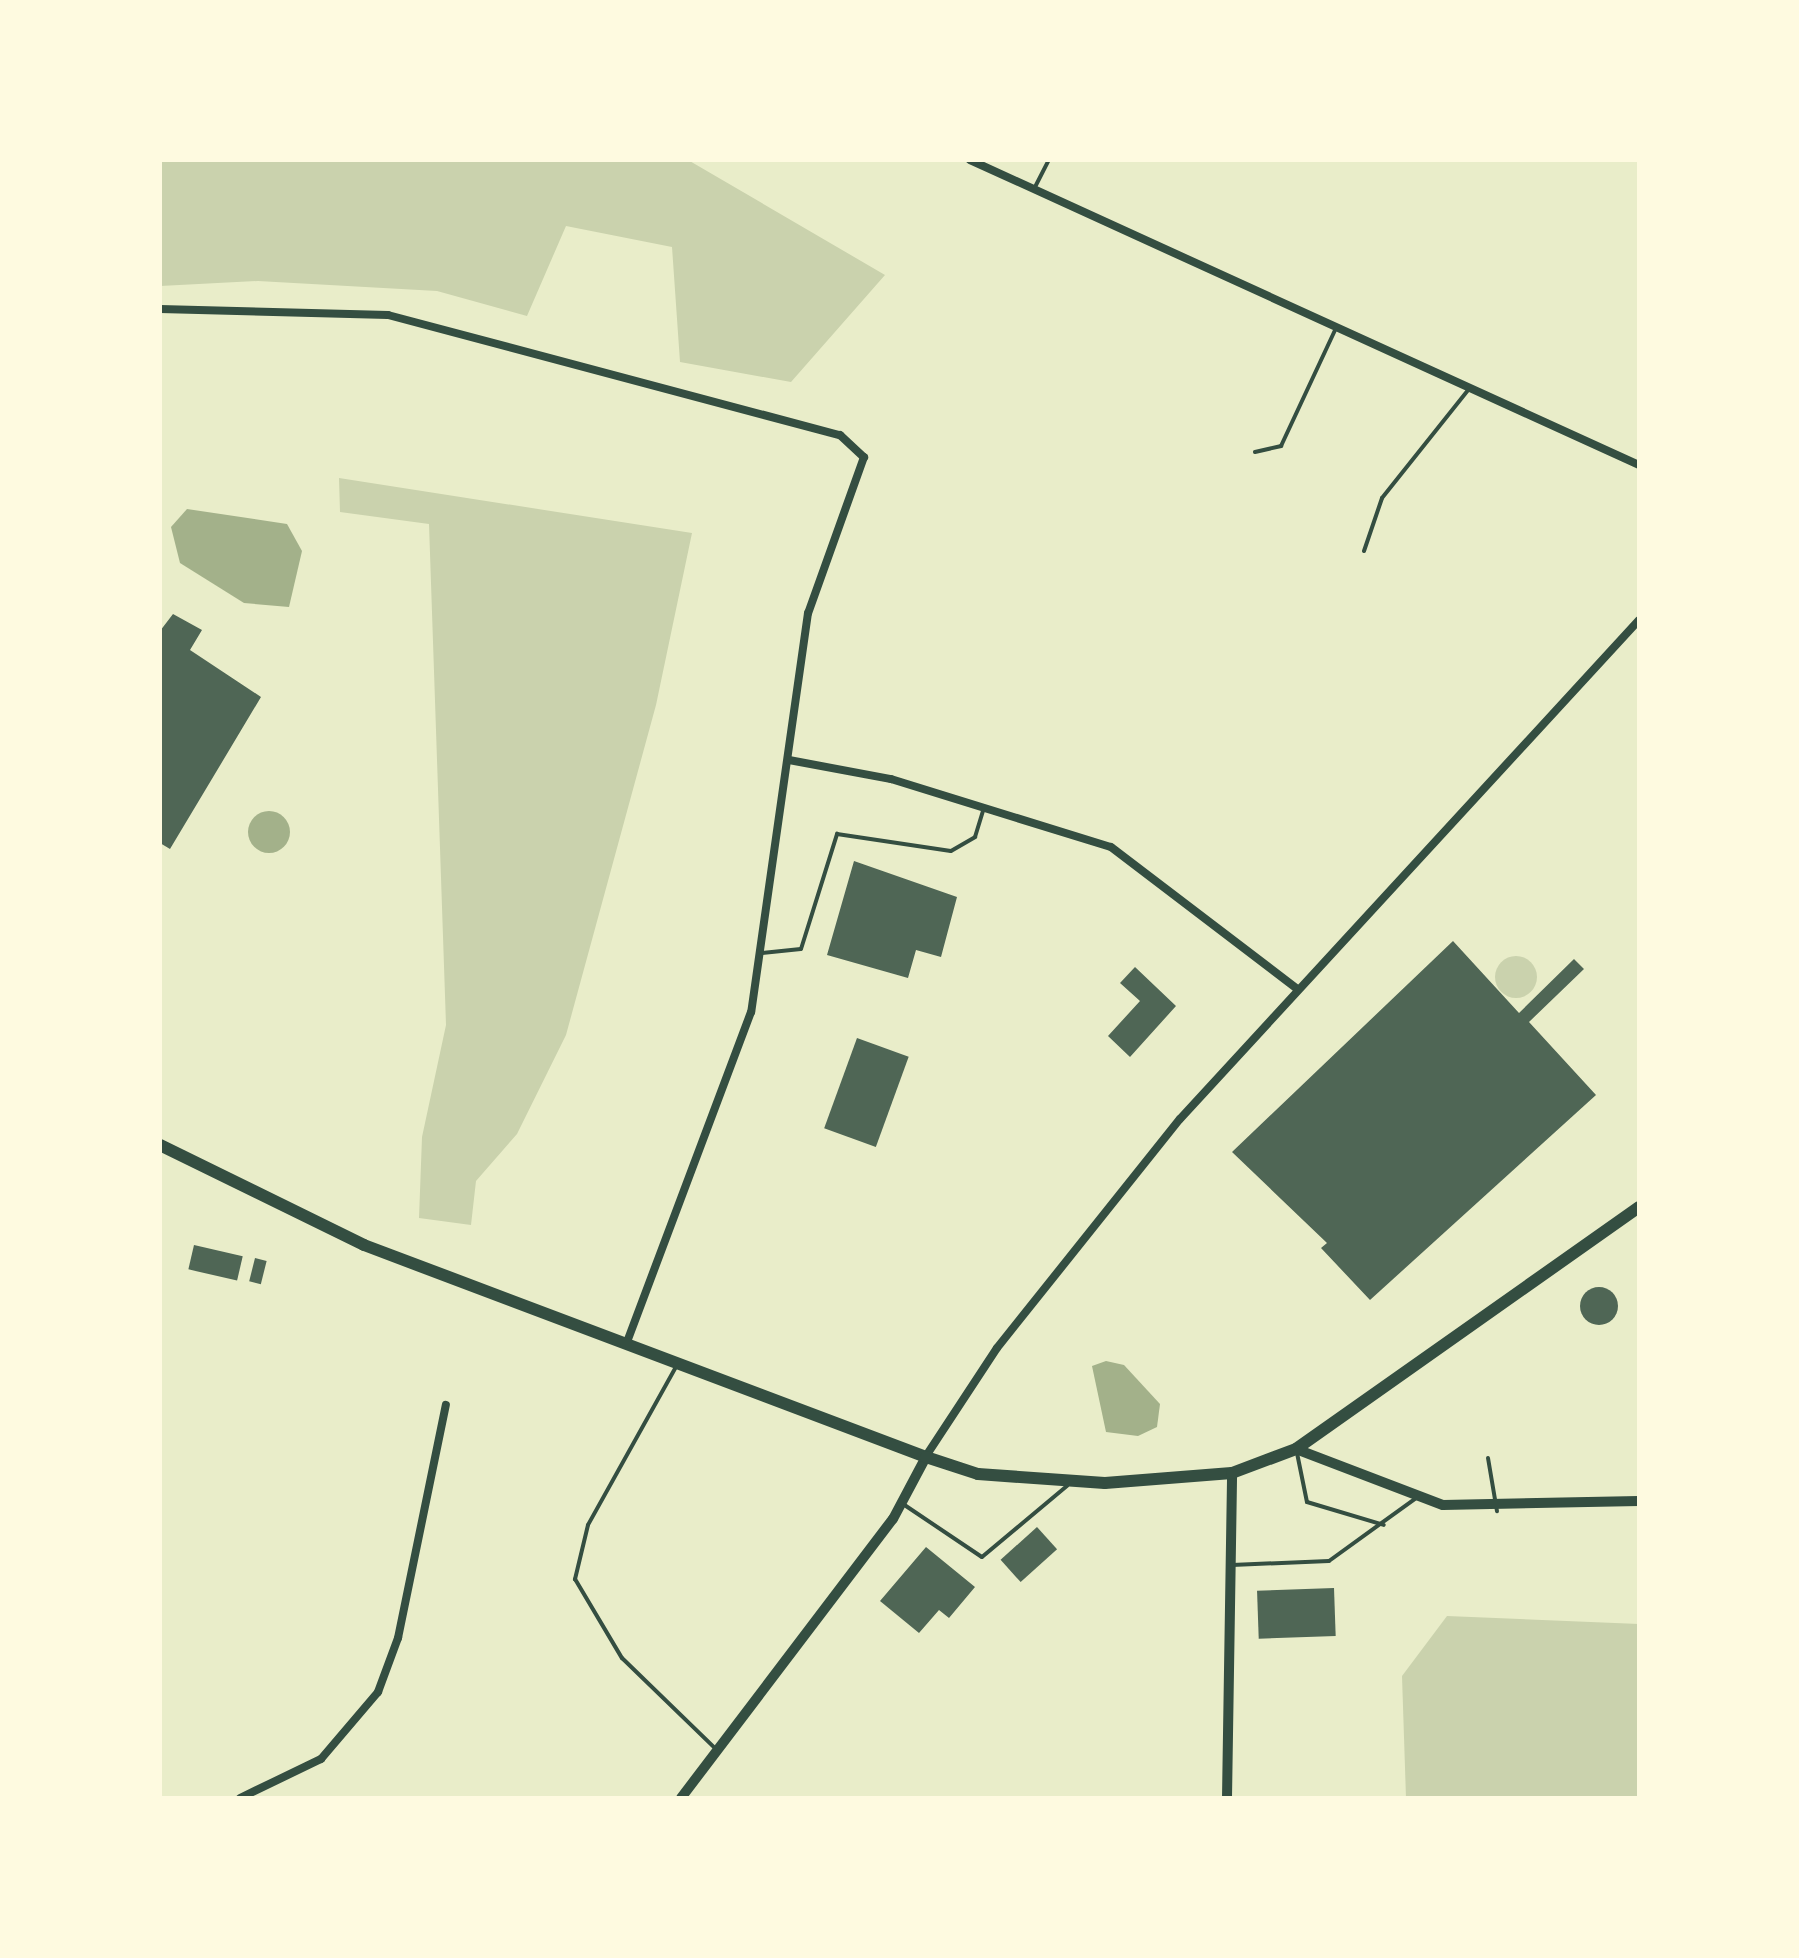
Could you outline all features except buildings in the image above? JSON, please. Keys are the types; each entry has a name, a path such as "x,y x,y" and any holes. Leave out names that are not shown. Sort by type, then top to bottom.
{"main road":[{"path":"160,1145 364,1245 926,1457 978,1474 1072,1482 1232,1473 1296,1449 1639,1208"}],"street":[{"path":"970,160 1639,466"},
{"path":"160,310 388,315 854,442 865,466 812,589 762,953 739,1050 626,1344"},
{"path":"681,1798 904,1504 926,1457 1074,1248 1296,988 1639,620"},
{"path":"788,760 984,805 1137,860 1296,988"},
{"path":"240,1798 321,1759 378,1692 398,1638 446,1405"},
{"path":"1296,1449 1417,1498 1497,1511 1639,1501"},
{"path":"1226,1798 1232,1473"}],"lane":[{"path":"1034,189 1049,160"},
{"path":"1255,452 1281,446 1336,327"},
{"path":"1364,551 1382,498 1470,388"},
{"path":"762,953 801,949 836,834 951,851 975,836 984,805"},
{"path":"678,1364 588,1525 575,1580 622,1658 718,1750"},
{"path":"1296,1449 1308,1502 1384,1525"},
{"path":"1488,1458 1497,1511"},
{"path":"904,1504 982,1557 1072,1482"},
{"path":"1232,1566 1328,1561 1417,1498"}],"shaded area":[{"path":"160,160 688,160 885,275 791,382 680,362 672,247 566,226 527,316 437,291 258,281 160,286"},
{"path":"339,478 692,533 656,705 566,1035 517,1134 476,1181 471,1225 419,1218 422,1137 446,1025 429,524 340,512"},
{"path":"187,509 287,524 302,551 289,607 244,603 180,563 171,527"},
{"path":"269,811 284,817 290,832 284,847 269,853 254,847 248,832 254,817"},
{"path":"1516,956 1531,962 1537,977 1531,992 1516,998 1501,992 1495,977 1501,962"},
{"path":"1106,1361 1124,1365 1160,1404 1157,1427 1138,1436 1106,1432 1092,1366"},
{"path":"1447,1616 1639,1624 1639,1798 1406,1798 1402,1676"}]}
